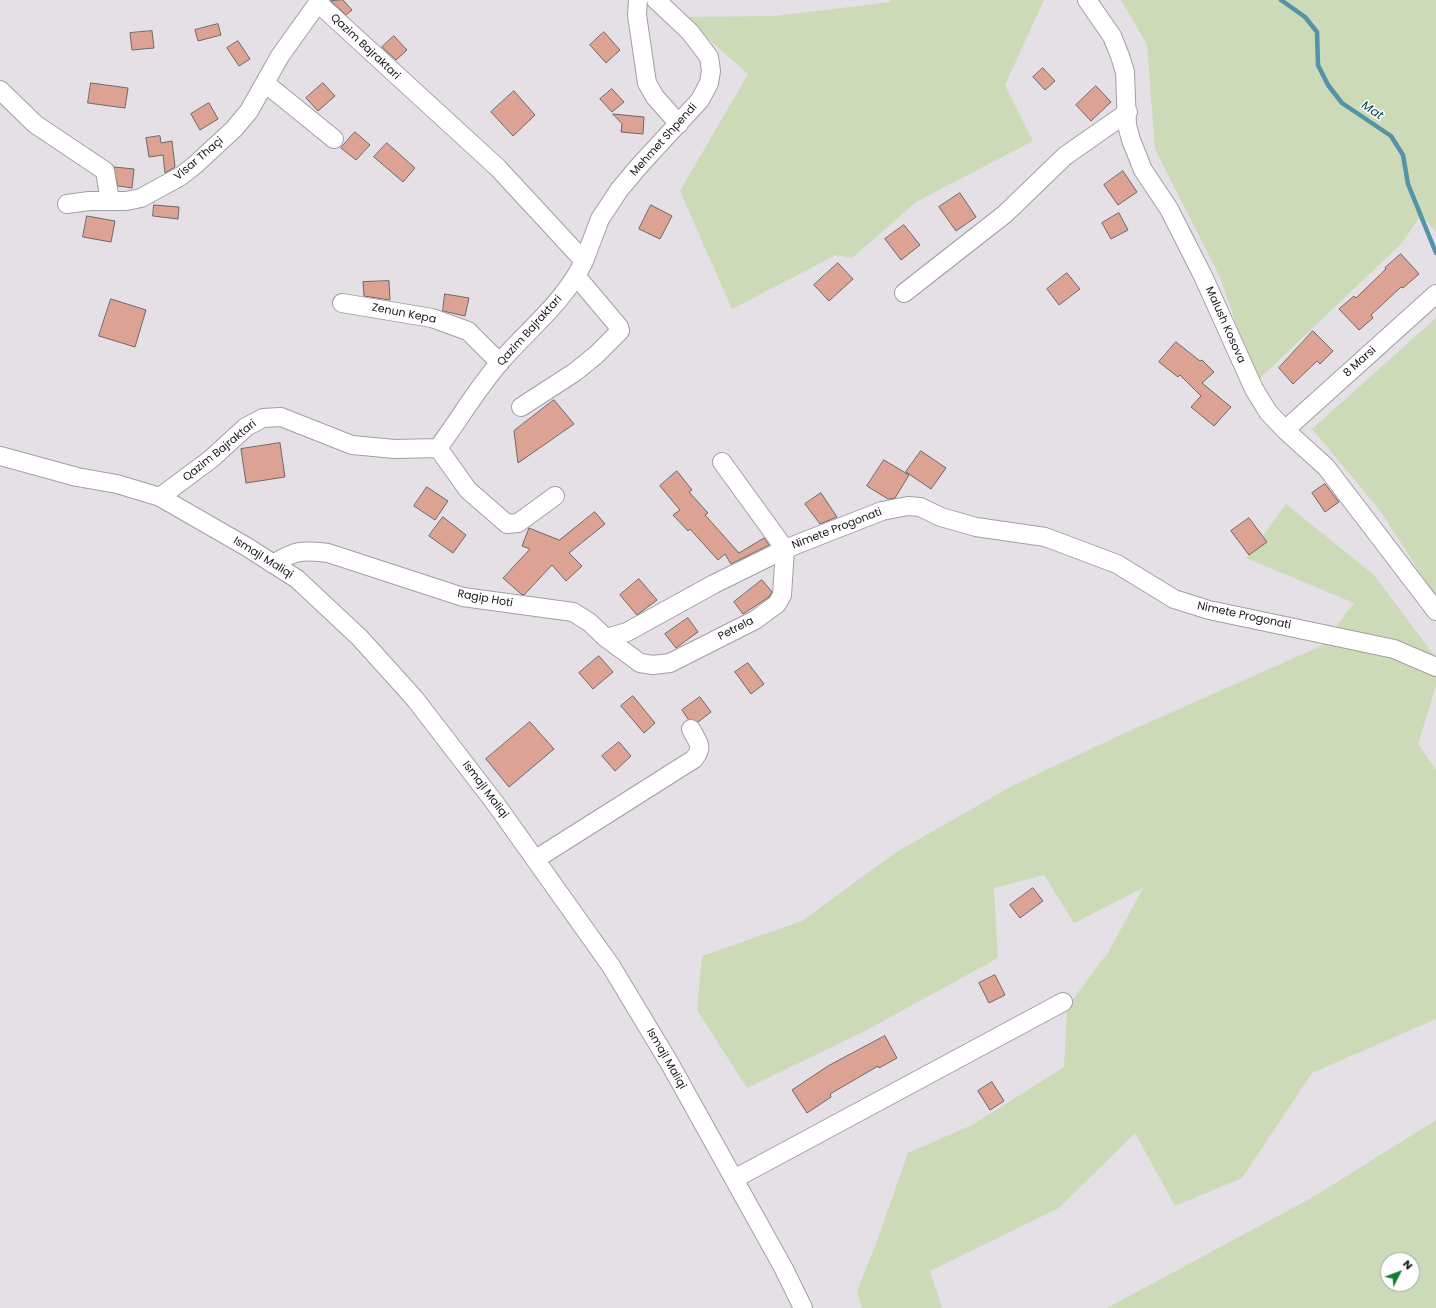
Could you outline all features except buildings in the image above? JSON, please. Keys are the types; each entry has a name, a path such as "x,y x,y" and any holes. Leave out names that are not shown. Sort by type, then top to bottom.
{"street":[{"path":"638,0 637,15 647,83 656,97 679,124"},
{"name":"Malush Kosova","path":"1087,0 1112,36 1120,56 1125,72 1128,112 1127,125 1131,140 1143,170 1169,209 1203,276 1254,389 1268,412 1285,430 1326,467 1436,611"},
{"name":"Visar Thaçi","path":"67,204 89,200 126,201 141,198 181,176 234,129 249,111 280,56 319,2"},
{"name":"Qazim Bajraktari","path":"160,497 211,459 246,427 263,418 281,418 352,445 395,449 438,448 500,362 577,277 584,261 498,168 319,2"},
{"name":"Mehmet Shpendi","path":"584,261 600,219 619,190 700,100 708,83 711,70 709,57 701,45 662,2"},
{"path":"265,83 334,139"},
{"path":"0,90 35,124 105,171 110,201"},
{"path":"904,293 1004,214 1065,156 1128,112"},
{"path":"521,407 575,372 596,355 620,331 619,326 577,277"},
{"name":"8 Marsi","path":"1285,430 1436,294"},
{"name":"Zenun Kepa","path":"342,303 432,318 468,331 500,362"},
{"path":"438,448 468,490 507,524 518,523 555,496"},
{"name":"Ismajl Maliqi","path":"0,456 77,477 118,484 160,497 297,579 360,638 416,699 536,859 611,966 670,1064 784,1269 803,1308"},
{"name":"Nimete Progonati","path":"722,462 785,549"},
{"name":"Nimete Progonati","path":"606,638 626,632 714,584 785,549 882,511 908,506 920,507 941,517 976,527 1045,537 1117,564 1174,599 1209,610 1394,649 1436,667"},
{"name":"Petrela","path":"640,663 653,665 670,663 755,620 777,604 782,595 785,549"},
{"name":"Ragip Hoti","path":"273,564 292,553 310,551 328,553 463,597 573,612 589,622 606,638 640,663"},
{"path":"536,859 694,759 700,752 700,747 691,729"},
{"path":"734,1179 1063,1002"}],"green space":[{"path":"889,0 1044,0 1005,85 1033,141 916,202 852,258 836,255 732,309 680,191 748,74 684,17 774,16 892,2"},
{"path":"1121,0 1436,0 1436,232 1421,215 1402,243 1256,382 1220,277 1155,149 1147,45"},
{"path":"1436,318 1436,597 1379,509 1312,429"},
{"path":"1286,504 1374,575 1436,658 1436,686 1418,744 1436,770 1436,1019 1312,1073 1242,1178 1175,1206 1135,1133 1059,1208 930,1271 942,1308 862,1308 857,1291 877,1241 908,1153 972,1125 1064,1067 1067,1007 1109,951 1143,888 1074,923 1044,875 994,888 998,958 865,1031 747,1088 697,1010 702,956 802,921 895,853 1012,786 1127,732 1321,646 1354,603 1246,558"},
{"path":"1436,1120 1436,1308 1107,1308 1315,1196"}],"waterway":[{"name":"Mat","path":"1281,0 1305,17 1317,32 1318,65 1328,85 1342,103 1391,136 1403,155 1408,184 1436,253"}]}
